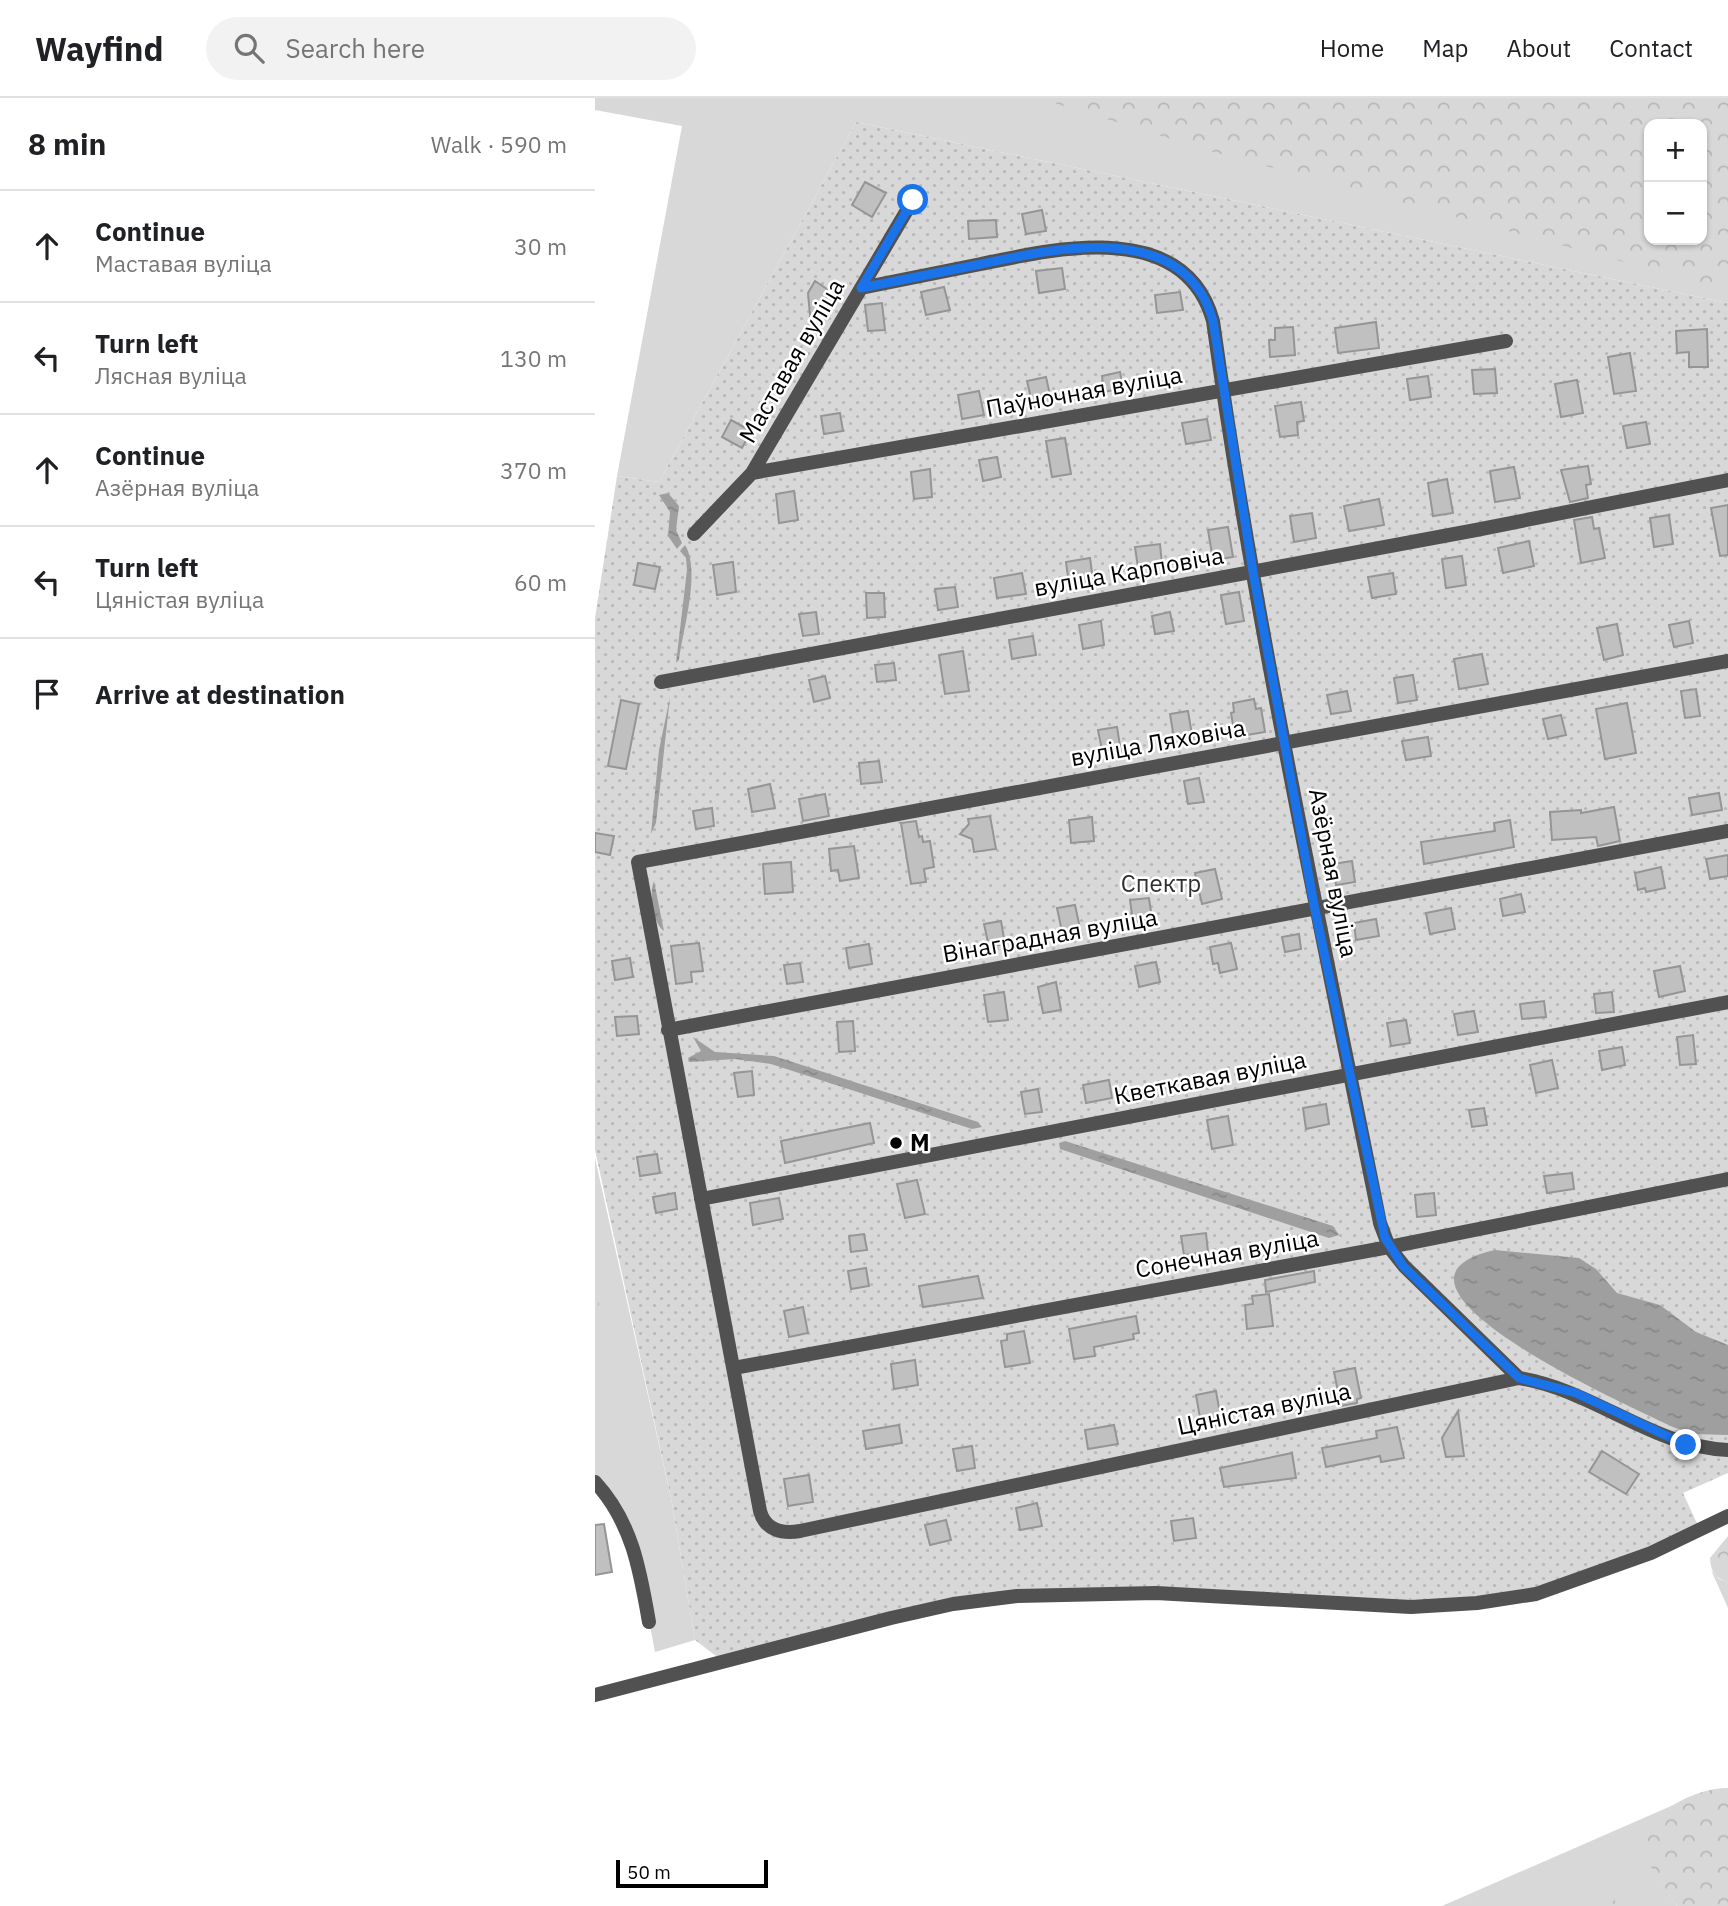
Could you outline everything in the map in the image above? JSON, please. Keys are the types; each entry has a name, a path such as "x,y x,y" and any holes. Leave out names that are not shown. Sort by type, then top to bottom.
{"street":[{"name":"Маставая вуліца","path":"694,534 752,473 913,200"},
{"name":"Азёрная вуліца","path":"861,288 1049,250 1108,247 1146,255 1178,270 1202,293 1213,321 1253,572 1315,910 1380,1223 1389,1247 1413,1276 1519,1378"},
{"name":"Паўночная вуліца","path":"752,473 1506,341"},
{"name":"вуліца Карповіча","path":"661,682 1728,480"},
{"name":"вуліца Ляховіча","path":"668,1030 638,862 1728,661"},
{"name":"Вінаградная вуліца","path":"668,1030 1728,831"},
{"name":"Кветкавая вуліца","path":"701,1199 1728,1002"},
{"path":"668,1030 734,1368"},
{"name":"Сонечная вуліца","path":"734,1368 1389,1247 1728,1179"},
{"name":"Цяністая вуліца","path":"734,1368 762,1518 772,1529 800,1531 1519,1378 1576,1393 1686,1445 1728,1450"},
{"path":"595,1482 617,1509 636,1553 649,1622"},
{"path":"595,1695 891,1618 953,1604 1017,1596 1156,1593 1411,1607 1477,1603 1536,1594 1651,1553 1728,1516"}],"green space":[{"path":"595,98 1728,98 1728,303 856,122 659,482 617,476 682,126 595,110"},
{"path":"1038,98 1728,98 1728,290 1210,151"},
{"name":"Спектр","path":"856,122 1728,303 1728,1473 1683,1493 1700,1530 1594,1576 1477,1603 1017,1596 720,1659 695,1640 672,1503 595,1150 595,618 617,476 659,482"},
{"path":"595,1158 672,1503 695,1640 655,1652 641,1578 595,1482"},
{"path":"595,1261 600,1313 595,1329"},
{"path":"1728,1536 1728,1582 1715,1574 1710,1558"},
{"path":"1711,1570 1719,1579 1728,1582 1728,1608"},
{"path":"1728,1788 1728,1906 1677,1906 1650,1864 1646,1848 1648,1835 1654,1823 1675,1804 1702,1792"},
{"path":"1678,1803 1661,1816 1650,1832 1660,1882 1677,1906 1442,1906"},
{"path":"1605,1892 1612,1896 1618,1906 1591,1906 1596,1893"}],"water":[{"path":"668,493 679,506 676,530 682,543 677,549 668,536 670,512 659,495"},
{"path":"685,545 689,556 691,585 679,660 676,663 687,570 686,558 680,551"},
{"path":"670,697 656,823 651,834 659,750"},
{"path":"654,881 664,931 657,921 653,907"},
{"path":"693,1037 715,1052 774,1056 978,1122 982,1127 972,1129 771,1064 735,1059 690,1062 688,1058 701,1051"},
{"path":"1065,1141 1333,1226 1339,1235 1329,1238 1060,1149 1059,1143"},
{"path":"1495,1250 1579,1258 1596,1269 1617,1293 1660,1305 1696,1332 1728,1345 1728,1435 1693,1434 1673,1427 1564,1373 1517,1345 1478,1316 1456,1289 1459,1266"}],"building":[{"path":"865,182 886,193 872,217 852,205"},
{"path":"1042,210 1046,231 1026,234 1022,214"},
{"path":"996,220 997,237 969,239 968,221"},
{"path":"1062,268 1065,289 1039,293 1036,271"},
{"path":"815,281 830,291 811,326 808,293"},
{"path":"944,287 950,310 926,315 921,292"},
{"path":"1180,292 1183,310 1157,313 1155,295"},
{"path":"882,303 885,330 868,331 865,305"},
{"path":"1376,322 1379,348 1338,353 1335,328"},
{"path":"1293,327 1295,355 1270,357 1269,340 1275,340 1275,328"},
{"path":"1707,329 1708,367 1689,367 1689,352 1677,353 1676,331"},
{"path":"1630,353 1636,391 1614,394 1608,357"},
{"path":"1495,369 1497,393 1474,394 1472,370"},
{"path":"1120,372 1123,388 1104,392 1102,376"},
{"path":"1428,376 1431,397 1410,400 1407,379"},
{"path":"1046,377 1052,404 1033,407 1027,381"},
{"path":"1577,380 1583,413 1561,417 1555,384"},
{"path":"979,391 984,415 962,419 958,395"},
{"path":"1301,402 1304,421 1297,422 1298,435 1280,437 1275,406"},
{"path":"840,413 843,431 824,434 821,416"},
{"path":"1207,419 1211,440 1186,444 1182,423"},
{"path":"731,420 751,431 742,448 722,437"},
{"path":"1646,422 1650,444 1627,448 1623,426"},
{"path":"1065,438 1071,474 1052,477 1046,441"},
{"path":"997,457 1001,477 983,481 979,460"},
{"path":"1588,466 1591,484 1586,485 1588,498 1570,502 1561,470"},
{"path":"1514,467 1520,498 1495,502 1490,471"},
{"path":"930,469 932,497 914,499 911,472"},
{"path":"1447,479 1453,513 1433,516 1428,483"},
{"path":"794,491 798,520 779,523 776,494"},
{"path":"1379,499 1384,525 1349,531 1344,506"},
{"path":"1728,505 1728,555 1720,556 1711,508"},
{"path":"1312,513 1316,538 1294,542 1290,516"},
{"path":"1669,515 1673,544 1654,547 1650,518"},
{"path":"1592,517 1594,529 1599,528 1605,558 1581,563 1574,520"},
{"path":"1228,527 1233,557 1213,560 1208,530"},
{"path":"1529,541 1534,566 1503,573 1498,548"},
{"path":"1160,544 1162,565 1138,568 1135,547"},
{"path":"1462,556 1466,585 1446,588 1442,559"},
{"path":"1090,558 1093,580 1069,584 1066,562"},
{"path":"733,562 736,592 717,595 713,565"},
{"path":"638,563 660,567 655,589 634,585"},
{"path":"1022,573 1026,594 997,598 994,578"},
{"path":"1393,573 1396,594 1372,598 1368,577"},
{"path":"955,587 958,607 938,610 935,589"},
{"path":"1239,592 1244,621 1226,624 1221,595"},
{"path":"866,593 884,593 885,617 867,618"},
{"path":"816,612 819,634 803,636 799,614"},
{"path":"1170,612 1174,631 1155,634 1152,616"},
{"path":"1101,621 1104,645 1083,649 1079,625"},
{"path":"1689,621 1693,643 1674,647 1669,625"},
{"path":"1617,624 1623,655 1604,660 1597,628"},
{"path":"1033,636 1036,655 1012,659 1009,640"},
{"path":"963,651 969,691 945,694 939,655"},
{"path":"1482,654 1488,684 1459,689 1454,659"},
{"path":"894,663 896,680 877,682 875,665"},
{"path":"1413,675 1417,700 1398,703 1394,678"},
{"path":"825,676 830,698 814,702 809,680"},
{"path":"1696,689 1700,716 1685,718 1681,691"},
{"path":"1347,691 1351,711 1331,714 1327,695"},
{"path":"1254,699 1256,709 1261,708 1265,732 1235,737 1231,713 1234,712 1233,703"},
{"path":"621,700 639,704 626,769 608,766"},
{"path":"1627,703 1636,753 1605,759 1596,709"},
{"path":"1188,711 1193,741 1175,744 1170,714"},
{"path":"1561,715 1566,735 1548,739 1543,719"},
{"path":"1117,727 1121,752 1103,755 1098,730"},
{"path":"1428,737 1431,756 1406,760 1402,741"},
{"path":"879,761 882,782 861,784 859,763"},
{"path":"1199,778 1204,802 1188,804 1184,781"},
{"path":"770,784 775,808 752,812 748,789"},
{"path":"1719,793 1722,810 1692,815 1689,798"},
{"path":"825,794 829,816 803,821 799,799"},
{"path":"1614,807 1620,841 1598,846 1596,837 1552,840 1550,812 1581,810 1581,813"},
{"path":"712,808 714,826 696,829 693,811"},
{"path":"990,816 996,849 974,852 972,839 960,834 969,824 968,819"},
{"path":"1092,817 1094,841 1071,843 1069,820"},
{"path":"1510,820 1514,847 1424,864 1421,842 1495,831 1494,823"},
{"path":"916,821 919,837 922,836 923,842 930,841 934,867 924,869 926,882 911,884 901,823"},
{"path":"595,833 614,836 610,855 595,852"},
{"path":"854,846 859,878 840,881 838,870 831,871 829,849"},
{"path":"1728,855 1728,876 1710,879 1706,859"},
{"path":"1352,861 1355,882 1336,885 1333,864"},
{"path":"791,862 793,892 765,894 763,864"},
{"path":"1661,867 1665,888 1646,892 1645,888 1638,890 1635,873"},
{"path":"1215,869 1222,899 1202,904 1195,873"},
{"path":"1521,894 1525,912 1503,916 1500,899"},
{"path":"1149,898 1152,919 1133,922 1130,900"},
{"path":"1075,905 1081,933 1063,936 1057,908"},
{"path":"1451,908 1455,929 1430,934 1426,913"},
{"path":"1376,919 1379,936 1356,940 1354,923"},
{"path":"1001,921 1005,944 989,947 984,924"},
{"path":"1299,934 1301,949 1285,952 1282,937"},
{"path":"699,943 703,971 691,972 692,982 676,984 671,946"},
{"path":"1231,943 1237,969 1220,973 1218,963 1213,964 1210,947"},
{"path":"869,944 872,964 849,968 846,948"},
{"path":"630,958 633,977 615,980 612,961"},
{"path":"1156,962 1160,982 1139,987 1135,966"},
{"path":"800,963 803,982 787,984 784,965"},
{"path":"1680,966 1685,991 1659,997 1654,971"},
{"path":"1056,982 1061,1010 1043,1013 1038,987"},
{"path":"1004,992 1008,1020 988,1022 984,995"},
{"path":"1612,992 1614,1012 1596,1013 1594,994"},
{"path":"1544,1001 1546,1017 1522,1019 1520,1004"},
{"path":"1474,1011 1478,1032 1458,1035 1454,1014"},
{"path":"637,1016 639,1034 617,1036 615,1017"},
{"path":"1406,1020 1410,1043 1391,1046 1387,1023"},
{"path":"853,1021 855,1051 839,1052 837,1022"},
{"path":"1693,1035 1696,1064 1680,1065 1677,1037"},
{"path":"1622,1047 1625,1065 1602,1070 1599,1051"},
{"path":"1552,1060 1558,1088 1536,1093 1530,1065"},
{"path":"752,1071 754,1095 738,1097 734,1073"},
{"path":"1109,1080 1112,1098 1086,1103 1083,1085"},
{"path":"1038,1089 1042,1112 1025,1114 1021,1092"},
{"path":"1326,1104 1329,1124 1306,1129 1303,1108"},
{"path":"1484,1108 1487,1125 1472,1127 1469,1110"},
{"path":"1228,1116 1233,1145 1212,1149 1207,1120"},
{"path":"870,1123 874,1143 785,1163 781,1141"},
{"path":"657,1154 660,1173 640,1176 637,1157"},
{"path":"1572,1173 1574,1189 1547,1193 1544,1176"},
{"path":"917,1180 925,1214 905,1218 897,1184"},
{"path":"675,1193 677,1209 656,1213 653,1197"},
{"path":"1434,1193 1436,1215 1417,1217 1415,1195"},
{"path":"779,1198 783,1219 753,1225 750,1203"},
{"path":"1206,1233 1208,1252 1184,1255 1181,1236"},
{"path":"864,1234 867,1250 851,1252 849,1236"},
{"path":"866,1268 869,1286 851,1289 848,1271"},
{"path":"1314,1271 1315,1282 1266,1292 1265,1280"},
{"path":"978,1276 983,1298 923,1307 919,1286"},
{"path":"1269,1294 1273,1326 1247,1329 1245,1305 1253,1304 1252,1296"},
{"path":"803,1307 808,1333 789,1337 784,1311"},
{"path":"1136,1316 1139,1333 1133,1334 1134,1339 1094,1347 1095,1356 1074,1359 1069,1329"},
{"path":"1024,1331 1030,1363 1005,1367 1001,1341 1007,1340 1007,1334"},
{"path":"915,1360 918,1385 894,1389 891,1364"},
{"path":"1355,1368 1361,1398 1357,1399 1357,1403 1341,1406 1334,1372"},
{"path":"1216,1391 1222,1425 1202,1429 1196,1395"},
{"path":"1458,1411 1464,1456 1446,1457 1442,1438"},
{"path":"899,1425 902,1443 866,1449 863,1431"},
{"path":"1114,1425 1118,1444 1088,1449 1085,1430"},
{"path":"1397,1427 1404,1458 1381,1462 1380,1456 1326,1467 1322,1448 1377,1438 1376,1431"},
{"path":"972,1446 975,1468 957,1471 953,1449"},
{"path":"1602,1451 1639,1474 1626,1494 1589,1472"},
{"path":"1292,1453 1296,1478 1224,1487 1220,1468"},
{"path":"809,1475 813,1502 788,1506 784,1479"},
{"path":"1037,1503 1042,1526 1020,1530 1016,1508"},
{"path":"1193,1518 1196,1538 1174,1541 1171,1521"},
{"path":"946,1520 951,1540 930,1545 925,1525"},
{"path":"604,1524 612,1572 595,1575 595,1525"}],"place":[{"name":"М","path":"896,1143"}],"route":[{"path":"913,200 861,288 1049,250 1088,246 1128,250 1163,262 1178,270 1202,293 1213,321 1253,572 1315,910 1385,1238 1403,1266 1519,1378 1559,1386 1686,1445"}]}
